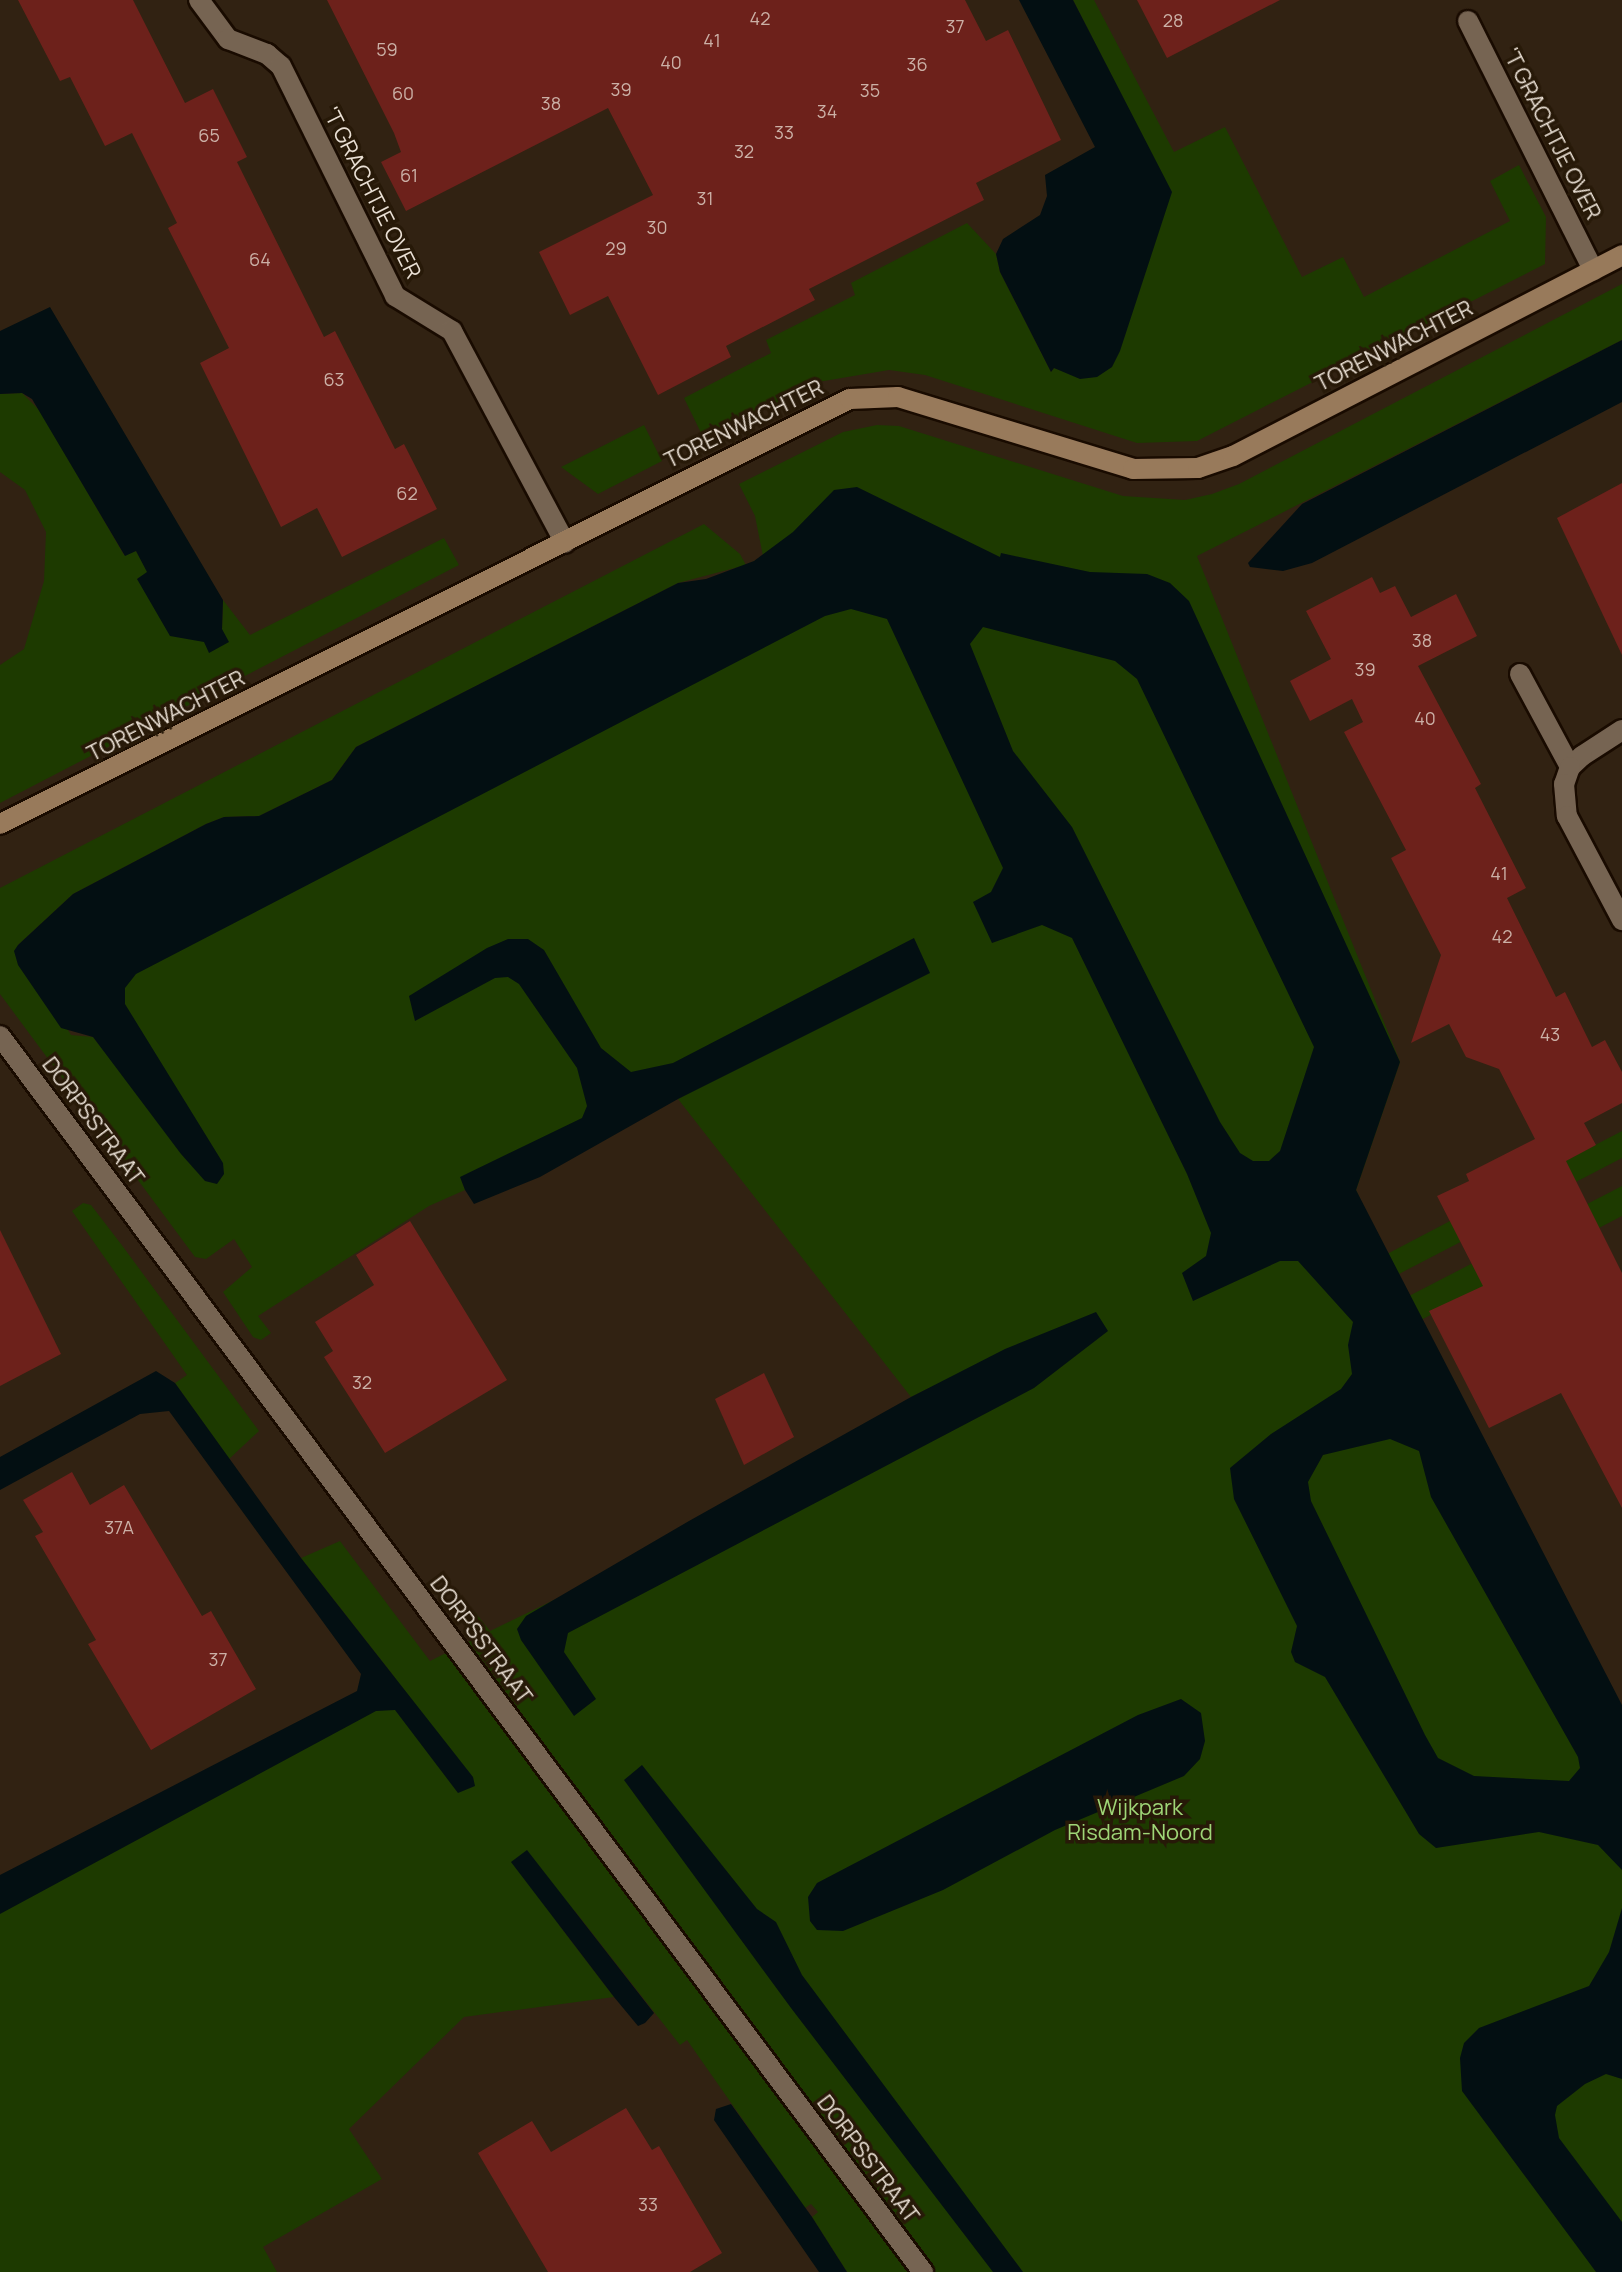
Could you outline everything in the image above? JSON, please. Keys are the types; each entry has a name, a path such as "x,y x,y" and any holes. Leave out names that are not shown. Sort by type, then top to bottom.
{"street":[{"name":"'T GRACHTJE OVER","path":"199,0 228,39 267,54 281,66 395,296 452,331 565,543"},
{"name":"'T GRACHTJE OVER","path":"1468,21 1593,270"},
{"name":"TORENWACHTER","path":"0,824 833,406 870,395 898,397 1133,469 1198,468 1233,456 1622,255"},
{"path":"1520,674 1570,767"},
{"path":"1622,730 1570,767 1564,784 1567,816 1622,920"},
{"name":"DORPSSTRAAT","path":"0,1036 923,2272"}],"green space":[{"path":"1073,0 1094,0 1174,152 1225,127 1302,277 1343,257 1364,297 1510,221 1490,181 1519,165 1546,217 1545,264 1197,441 1137,443 925,375 889,370 818,382 704,439 684,398 771,353 766,340 855,295 851,283 967,223 996,254 1000,272 1051,372 1054,368 1080,376 1171,192"},
{"name":"Wijkpark Risdam-Noord","path":"1622,284 1622,340 1197,556 1400,1062 1356,1190 1622,1785 1622,2272 847,2272 812,2217 818,2212 811,2204 805,2208 687,2040 680,2045 574,1910 559,1925 614,1997 464,2017 349,2129 382,2179 263,2247 277,2272 0,2272 0,1895 396,1679 301,1558 340,1541 430,1661 476,1638 462,1619 474,1611 490,1631 946,1410 929,1388 911,1397 678,1099 692,1091 462,1182 465,1190 429,1206 258,1316 271,1333 261,1340 253,1337 223,1292 252,1267 234,1239 206,1259 195,1257 0,994 0,888 704,524 740,554 746,565 678,583 356,747 332,780 259,816 224,817 206,824 73,894 18,945 71,1035 93,1037 130,1084 56,972 763,556 755,516 739,484 843,432 877,425 899,426 1123,496 1185,500 1212,494 1239,484"},
{"path":"22,393 40,411 124,555 136,551 148,572 137,579 222,629 223,600 250,635 444,538 459,565 0,803 0,665 24,649 44,581 46,532 25,490 0,472 0,394"},
{"path":"644,425 662,461 598,494 561,467"},
{"path":"1622,1131 1622,1158 1397,1275 1387,1254"},
{"path":"1622,1186 1622,1216 1419,1321 1407,1297"},
{"path":"83,1203 91,1205 259,1431 229,1459 175,1383 187,1375 72,1211"}],"shaded area":[{"path":"1019,0 1073,0 1172,192 1120,351 1112,367 1097,377 1080,379 1054,368 1051,372 1000,272 996,254 1003,239 1040,215 1047,196 1045,175 1095,147"},
{"path":"50,307 223,600 222,629 229,642 209,653 204,642 170,636 137,579 147,572 136,551 125,556 32,399 22,393 0,394 0,331"},
{"path":"1622,340 1622,402 1312,563 1283,571 1250,567 1248,563 1302,504"},
{"path":"857,487 1000,557 1001,553 1090,572 1147,574 1170,583 1189,601 1400,1062 1356,1190 1622,1705 1622,1870 1598,1845 1539,1832 1436,1848 1419,1834 1325,1677 1295,1662 1291,1652 1297,1626 1234,1499 1230,1468 1271,1434 1341,1389 1352,1374 1348,1345 1353,1322 1298,1261 1280,1261 1193,1301 1182,1273 1206,1256 1211,1233 1187,1174 1072,938 1042,925 992,943 973,902 991,892 1003,868 887,619 851,609 825,616 136,974 125,988 125,1004 223,1163 224,1174 217,1184 205,1181 181,1154 93,1037 61,1028 18,965 14,951 18,945 73,894 206,824 224,817 259,816 332,780 356,747 678,583 706,579 754,561 793,532 834,490","holes":["983,627 1115,661 1137,679 1314,1047 1280,1151 1269,1161 1253,1161 1240,1153 1220,1122 1072,827 1013,751 970,644","1390,1439 1419,1451 1431,1497 1578,1757 1580,1768 1569,1781 1474,1776 1438,1758 1425,1735 1311,1501 1308,1482 1323,1455"]},
{"path":"914,938 930,973 678,1099 540,1177 474,1204 465,1190 460,1177 582,1118 587,1106 577,1068 519,984 508,977 495,978 415,1021 409,996 487,948 508,939 528,939 544,950 601,1048 631,1072 673,1063"},
{"path":"1096,1312 1108,1331 1034,1388 568,1633 564,1652 596,1699 574,1716 521,1640 517,1629 526,1616 689,1521 911,1397 1005,1349"},
{"path":"156,1371 175,1383 301,1558 473,1777 475,1786 458,1793 395,1710 376,1711 0,1914 0,1875 357,1691 361,1674 169,1411 140,1414 0,1490 0,1457"},
{"path":"1181,1699 1201,1713 1205,1741 1200,1759 1184,1776 1055,1830 943,1890 843,1931 817,1930 810,1921 808,1897 817,1883 1138,1715"},
{"path":"642,1765 757,1909 776,1922 802,1975 1023,2272 993,2272 791,2008 624,1780"},
{"path":"527,1850 654,2013 645,2023 638,2026 511,1862"},
{"path":"1622,1908 1622,2079 1606,2074 1585,2084 1557,2106 1555,2115 1559,2138 1622,2222 1622,2272 1596,2272 1462,2091 1460,2058 1464,2043 1479,2028 1589,1986 1609,1952"},
{"path":"731,2104 812,2217 847,2272 819,2272 714,2120 716,2109"}],"building":[{"path":"18,0 133,0 185,103 213,89 247,157 237,162 324,337 335,331 395,449 404,444 437,509 342,557 317,508 281,527 200,363 229,348 168,228 177,223 132,133 105,146 70,77 60,81"},
{"path":"327,0 965,0 986,41 1008,30 1061,140 976,183 984,200 809,289 815,300 726,346 731,357 658,395 608,296 570,315 539,252 653,195 608,108 406,211 381,162 401,152 394,133"},
{"path":"1137,0 1280,0 1167,58"},
{"path":"1622,483 1622,655 1557,518"},
{"path":"1372,577 1380,593 1395,586 1411,617 1456,594 1477,636 1418,666 1481,784 1475,788 1526,888 1507,898 1556,997 1565,992 1592,1047 1605,1040 1622,1072 1622,1103 1584,1123 1596,1145 1566,1161 1622,1273 1622,1508 1561,1393 1489,1428 1429,1311 1483,1286 1437,1196 1469,1181 1466,1174 1535,1139 1499,1069 1466,1057 1449,1024 1411,1043 1441,955 1391,858 1406,850 1344,732 1363,722 1352,699 1310,721 1290,681 1331,659 1306,611"},
{"path":"410,1221 507,1380 385,1453 324,1357 333,1351 315,1322 374,1285 356,1255"},
{"path":"0,1230 61,1354 0,1386"},
{"path":"764,1373 794,1437 744,1465 715,1399"},
{"path":"72,1472 90,1505 124,1485 202,1616 211,1611 256,1689 151,1750 88,1644 96,1640 35,1536 43,1532 23,1500"},
{"path":"626,2108 652,2150 659,2146 722,2253 690,2272 548,2272 478,2153 532,2121 551,2152"}]}
